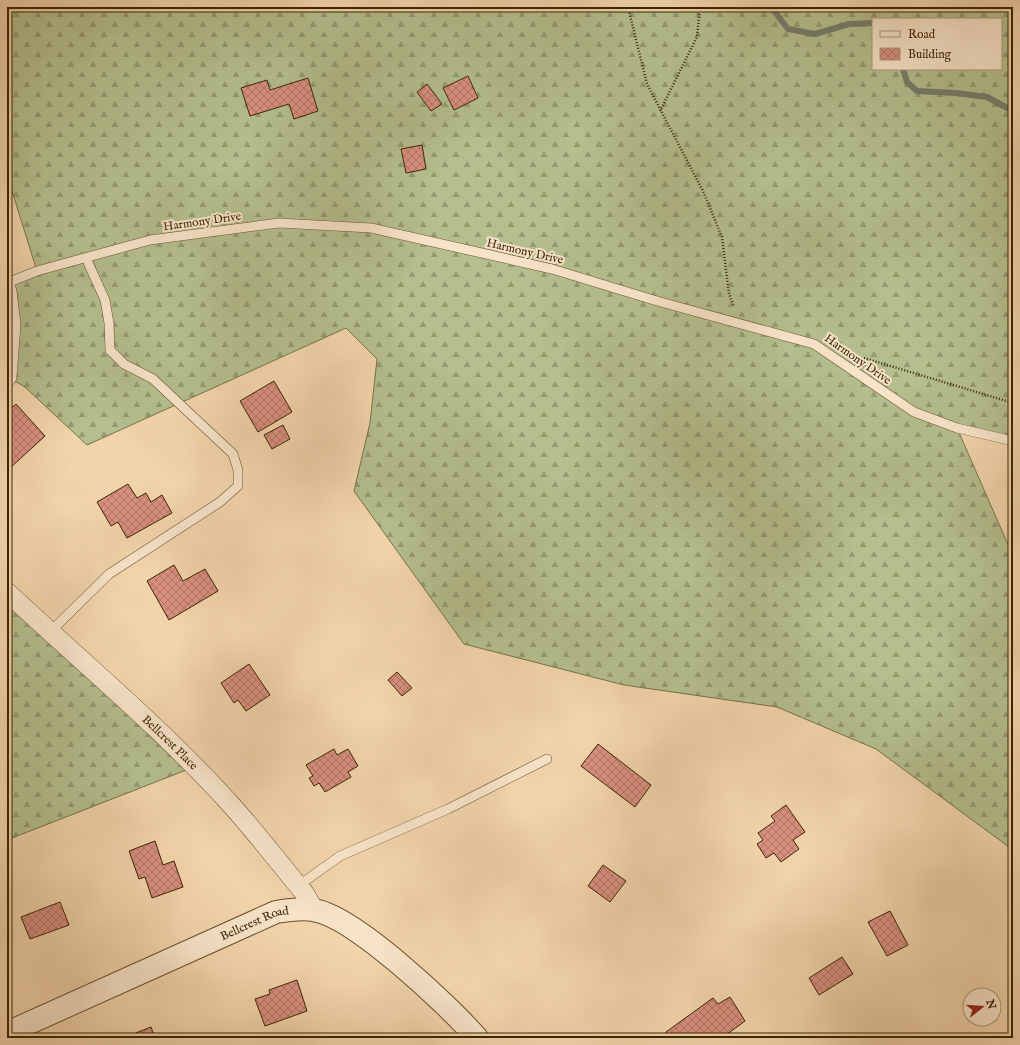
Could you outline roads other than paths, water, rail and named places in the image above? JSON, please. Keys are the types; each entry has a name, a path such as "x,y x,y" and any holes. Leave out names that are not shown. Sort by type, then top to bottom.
{"street":[{"path":"7,291 11,325 7,377"},
{"name":"Bellcrest Place","path":"7,592 157,730 234,808 298,886 314,910"},
{"name":"Bellcrest Road","path":"7,1033 269,915 292,910 314,910 339,919 416,977 477,1038"}],"lane":[{"name":"Harmony Drive","path":"7,283 37,271 150,240 279,223 370,228 552,269 814,344 914,412 957,428 1013,441"},
{"path":"50,632 109,574 220,502 238,486 238,470 233,454 153,379 124,364 110,350 110,323 105,300 86,258"},
{"path":"298,886 340,856 448,809 548,759"}],"waterway":[{"path":"771,7 788,29 815,34 849,24 872,23"},
{"path":"903,70 907,82 917,91 956,93 987,97 1013,111"}]}
